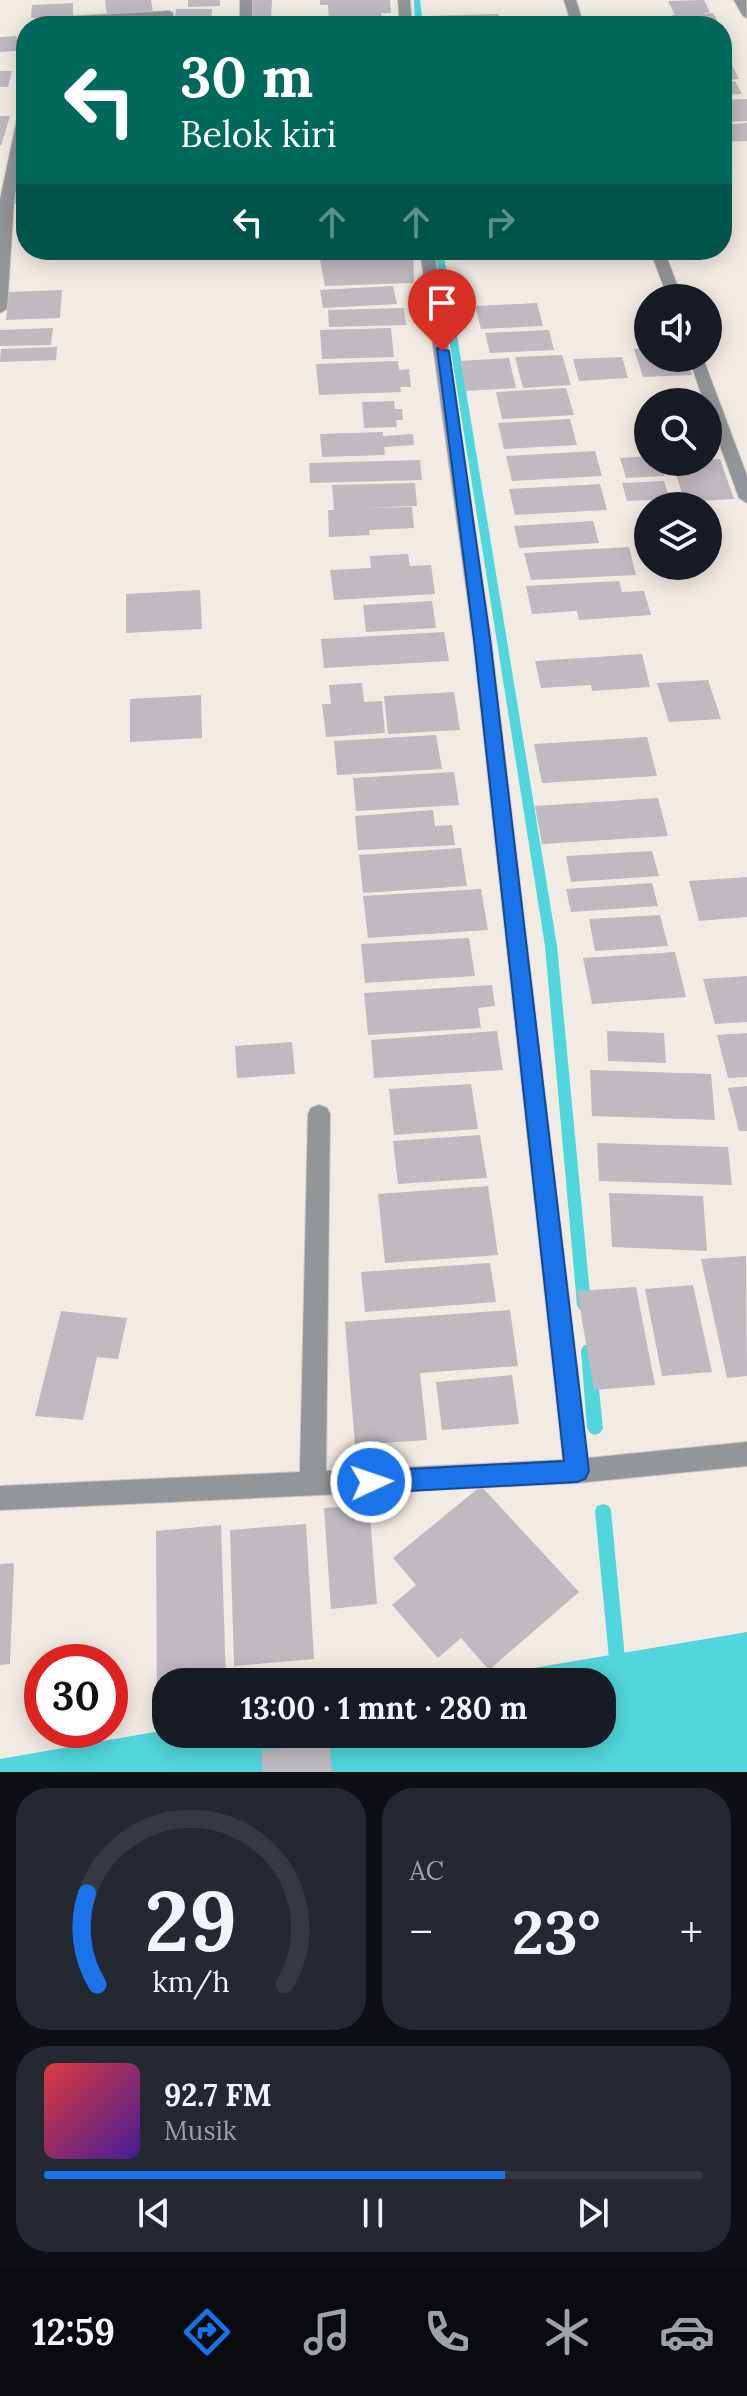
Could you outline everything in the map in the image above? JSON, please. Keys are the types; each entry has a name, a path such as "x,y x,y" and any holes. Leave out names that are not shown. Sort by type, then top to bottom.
{"street":[{"path":"740,0 747,14"},
{"path":"0,309 7,200 16,155"},
{"path":"428,260 482,639 577,1471"},
{"path":"661,260 670,284"},
{"path":"701,372 747,498"},
{"path":"313,1485 319,1114"},
{"path":"0,1498 577,1471 747,1454"}],"water":[{"path":"747,1632 747,1772 0,1772 0,1759 63,1748 128,1748 128,1737 152,1732 152,1748 616,1748 616,1668 534,1668"}],"building":[{"path":"105,0 151,0 153,12 107,15"},
{"path":"188,0 220,0 220,6 188,7"},
{"path":"252,0 272,0 271,16 252,16"},
{"path":"320,0 390,0 391,13 381,13 381,16 329,16 328,5 320,5"},
{"path":"704,0 710,12 702,14 713,13 715,16 672,16 675,15 668,1"},
{"path":"73,3 73,16 31,16 32,5"},
{"path":"176,9 212,9 212,16 175,16"},
{"path":"498,14 499,16 426,16"},
{"path":"16,36 16,51 0,52 0,37"},
{"path":"732,65 739,79 732,79"},
{"path":"0,71 12,71 8,87 0,87"},
{"path":"732,81 735,81 742,94 732,94"},
{"path":"747,99 747,121 732,122 732,100"},
{"path":"0,116 10,116 1,146 0,146"},
{"path":"747,123 747,141 732,142 732,124"},
{"path":"15,187 16,204 12,204"},
{"path":"320,260 413,260 414,283 325,286"},
{"path":"393,286 397,304 323,308 320,290"},
{"path":"62,290 60,318 6,320 9,292"},
{"path":"537,303 543,326 481,329 475,306"},
{"path":"404,308 406,325 329,327 328,310"},
{"path":"53,328 51,345 0,346 0,330"},
{"path":"391,328 394,357 322,359 320,330"},
{"path":"549,330 554,350 490,353 485,333"},
{"path":"57,347 56,360 0,362 1,349"},
{"path":"562,355 571,385 523,388 515,357"},
{"path":"622,357 628,378 579,381 573,359"},
{"path":"509,358 516,388 466,391 460,361"},
{"path":"398,361 399,370 409,369 411,387 400,387 401,392 319,395 316,364"},
{"path":"641,372 691,372 692,375 643,377"},
{"path":"566,388 574,415 502,419 496,392"},
{"path":"394,401 395,409 402,409 403,420 396,420 397,427 364,428 362,402"},
{"path":"570,419 577,445 504,449 498,423"},
{"path":"383,432 383,436 413,434 414,445 384,447 385,455 322,457 320,434"},
{"path":"595,451 602,476 512,481 506,456"},
{"path":"634,457 634,476 665,476 626,478 620,458"},
{"path":"420,460 422,480 310,483 309,463"},
{"path":"722,465 734,499 722,500 722,492 682,492 677,476 722,476"},
{"path":"664,481 668,492 634,492 634,501 627,501 622,483"},
{"path":"415,483 417,506 359,508 412,507 414,528 369,530 370,535 329,537 328,510 334,510 332,485"},
{"path":"600,484 607,510 515,515 509,489"},
{"path":"593,521 599,543 519,548 514,526"},
{"path":"629,547 634,575 531,580 524,553"},
{"path":"408,554 410,566 431,565 435,594 334,600 330,570 371,568 370,556"},
{"path":"619,581 622,592 644,591 651,615 579,620 577,611 532,614 526,586"},
{"path":"200,590 202,629 126,633 126,594"},
{"path":"432,601 436,628 366,632 363,605"},
{"path":"444,632 449,661 324,668 321,639"},
{"path":"642,654 650,687 592,691 591,685 541,688 535,661"},
{"path":"708,680 721,719 669,722 657,683"},
{"path":"362,683 364,702 382,701 385,733 326,737 322,704 331,704 329,685"},
{"path":"454,692 460,730 388,734 384,696"},
{"path":"201,695 202,738 130,742 130,699"},
{"path":"436,735 442,769 337,775 334,741"},
{"path":"647,737 657,776 542,783 534,744"},
{"path":"454,772 459,805 356,811 353,778"},
{"path":"658,798 668,836 542,844 535,806"},
{"path":"433,810 435,826 452,825 455,845 358,850 355,816"},
{"path":"461,848 467,886 363,893 359,855"},
{"path":"652,851 659,876 571,882 566,856"},
{"path":"747,877 747,917 699,921 689,881"},
{"path":"652,883 658,906 571,912 566,889"},
{"path":"481,889 488,930 368,938 363,896"},
{"path":"660,915 668,946 595,951 589,919"},
{"path":"469,938 475,976 365,983 361,944"},
{"path":"675,952 686,997 592,1004 583,958"},
{"path":"747,976 747,1022 715,1024 703,979"},
{"path":"492,985 495,1006 478,1008 481,1028 368,1035 364,993"},
{"path":"497,1031 503,1070 374,1078 371,1040"},
{"path":"607,1031 664,1033 666,1063 608,1061"},
{"path":"747,1033 747,1077 728,1078 717,1035"},
{"path":"292,1042 295,1074 237,1078 235,1046"},
{"path":"590,1070 711,1074 715,1120 592,1116"},
{"path":"471,1084 478,1129 394,1135 389,1089"},
{"path":"747,1086 747,1131 739,1131 728,1088"},
{"path":"480,1135 487,1178 398,1184 393,1141"},
{"path":"597,1143 728,1147 732,1185 599,1181"},
{"path":"488,1186 498,1255 385,1263 378,1194"},
{"path":"609,1193 703,1196 707,1251 612,1247"},
{"path":"746,1256 747,1376 727,1378 701,1259"},
{"path":"490,1263 496,1302 365,1312 361,1272"},
{"path":"693,1285 712,1372 662,1376 645,1289"},
{"path":"636,1287 655,1385 594,1390 577,1291"},
{"path":"510,1310 518,1366 420,1373 427,1440 355,1445 345,1322"},
{"path":"61,1311 127,1318 118,1359 97,1357 83,1420 35,1416"},
{"path":"512,1375 519,1424 442,1430 436,1382"},
{"path":"481,1486 579,1592 491,1668 487,1668 461,1638 438,1658 392,1605 416,1585 393,1558"},
{"path":"369,1505 377,1604 331,1609 324,1508"},
{"path":"306,1524 314,1659 234,1666 230,1530"},
{"path":"221,1525 226,1668 157,1668 156,1531"},
{"path":"14,1563 10,1664 0,1665 0,1564"},
{"path":"330,1748 332,1772 262,1772 262,1750"}],"waterway":[{"path":"417,0 418,16"},
{"path":"441,260 551,946 584,1305"},
{"path":"588,1351 595,1428"},
{"path":"603,1511 618,1669"}],"route":[{"path":"371,1482 577,1471 482,639 442,351"}]}
